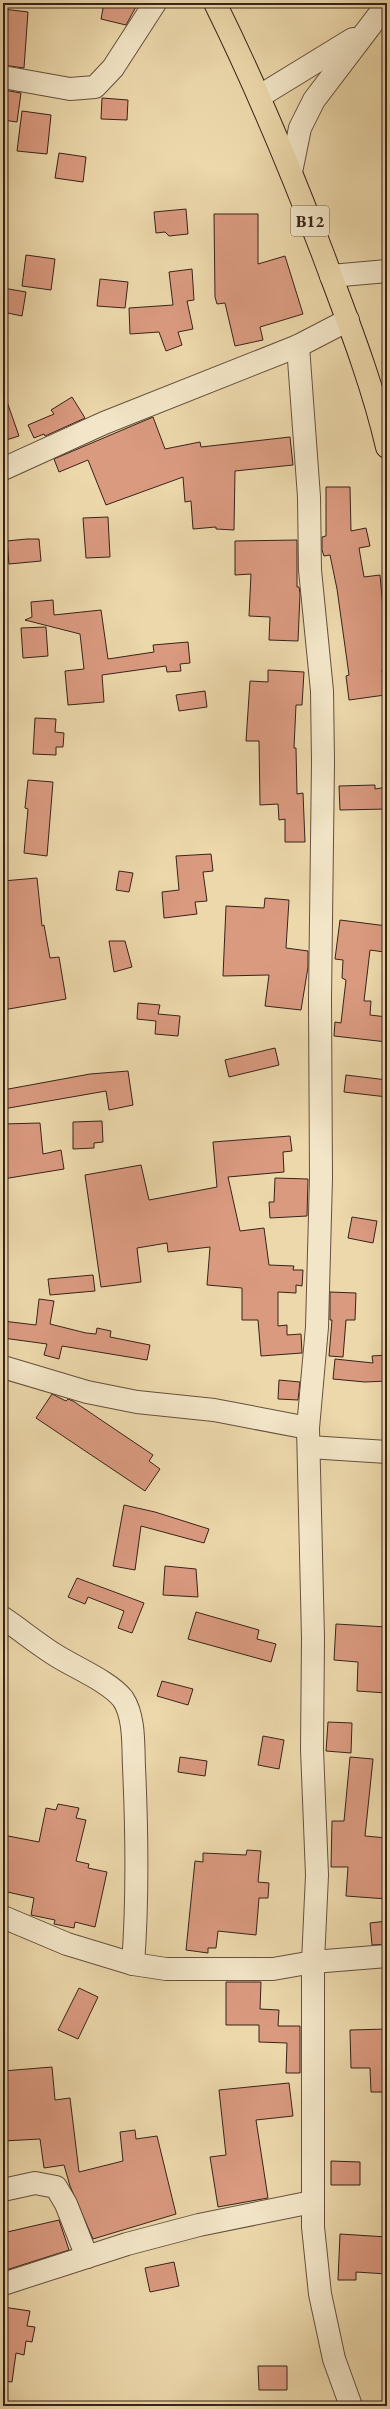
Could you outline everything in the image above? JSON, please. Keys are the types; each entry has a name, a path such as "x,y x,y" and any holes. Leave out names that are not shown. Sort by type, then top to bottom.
{"highway":[{"name":"B12","path":"215,3 260,96 291,172 348,320 387,447"}],"street":[{"path":"3,77 70,90 95,87 113,68 155,3"},
{"path":"291,172 300,128 307,112 364,32 387,4"},
{"path":"260,96 364,32"},
{"path":"331,276 387,271"},
{"path":"3,469 91,428 298,346 348,320"},
{"path":"298,346 309,497 310,570 322,690 324,762 320,1000 321,1178 317,1327 308,1437 313,1638 312,1749 317,1875 313,1962 312,2202 320,2294 334,2359 351,2406"},
{"path":"3,1367 87,1392 137,1402 221,1411 308,1437 387,1452"},
{"path":"3,1618 56,1655 106,1685 122,1699 128,1708 132,1735 136,1802 137,1911 133,1964"},
{"path":"3,1917 67,1944 133,1964 166,1969 240,1970 285,1968 313,1962 387,1956"},
{"path":"3,2190 35,2183 56,2186 61,2192 87,2257"},
{"path":"3,2284 87,2257 198,2225 312,2202"}],"building":[{"path":"104,3 138,3 126,25 101,19"},
{"path":"3,9 28,12 24,68 3,65"},
{"path":"4,90 21,93 17,122 3,120"},
{"path":"102,98 128,100 127,120 101,119"},
{"path":"22,111 51,115 47,154 17,151"},
{"path":"59,153 86,157 83,182 55,178"},
{"path":"186,209 188,234 169,236 165,232 156,233 154,212"},
{"path":"214,214 258,214 258,264 285,256 303,314 260,327 263,340 235,346 225,303 217,304 215,297"},
{"path":"26,255 55,259 51,290 22,286"},
{"path":"192,269 194,300 187,301 193,329 178,332 182,345 166,351 159,332 130,334 129,308 173,305 169,272"},
{"path":"100,279 128,282 125,308 97,306"},
{"path":"3,288 26,292 22,316 3,312"},
{"path":"3,396 5,396 19,436 3,441"},
{"path":"72,397 85,418 45,436 44,434 34,438 28,425 54,414 51,410"},
{"path":"153,417 165,449 200,442 201,447 290,437 293,465 235,471 234,530 216,529 216,527 193,529 191,501 185,502 183,477 106,505 88,460 59,472 54,459"},
{"path":"326,487 350,487 351,531 366,528 370,546 359,548 364,577 380,575 384,619 387,618 387,669 382,670 385,695 349,700 346,676 349,675 337,589 330,555 324,556 322,550 322,537 326,536"},
{"path":"108,517 110,557 86,558 83,518"},
{"path":"39,539 41,561 9,564 7,541"},
{"path":"297,540 297,587 299,587 300,594 298,641 269,640 270,617 249,616 251,574 235,575 235,541"},
{"path":"53,600 54,615 101,610 108,659 154,652 153,645 188,642 190,663 180,664 181,671 167,672 166,666 102,675 104,702 68,705 65,671 84,669 80,634 25,620 32,617 31,602"},
{"path":"46,627 48,656 23,658 21,628"},
{"path":"268,670 304,672 302,705 296,705 294,748 296,748 297,794 303,793 305,842 285,842 285,819 279,820 278,804 260,805 259,741 246,741 250,681 268,682"},
{"path":"205,691 207,707 179,711 176,695"},
{"path":"35,718 56,719 55,732 64,733 63,747 56,747 56,755 33,754"},
{"path":"28,780 53,782 47,856 24,853 28,809 25,808"},
{"path":"375,785 375,789 387,787 387,809 340,810 339,786"},
{"path":"211,854 213,871 203,872 207,901 195,902 197,914 164,918 162,892 179,890 176,856"},
{"path":"119,871 133,873 129,892 116,890"},
{"path":"37,878 42,926 44,925 50,958 59,957 66,999 3,1010 3,965 7,965 3,947 3,881"},
{"path":"265,898 289,900 286,948 308,951 308,967 301,1010 265,1006 269,975 223,976 226,906 264,908"},
{"path":"340,920 387,926 384,952 370,950 364,1001 371,1001 370,1015 387,1017 387,1042 334,1036 335,1022 341,1023 346,980 342,978 343,960 335,959"},
{"path":"109,941 125,941 132,967 114,972"},
{"path":"138,1003 160,1005 158,1014 180,1016 178,1036 155,1034 156,1021 137,1019"},
{"path":"275,1048 279,1065 229,1077 225,1060"},
{"path":"128,1071 133,1105 109,1110 106,1091 3,1109 3,1090 90,1074"},
{"path":"346,1075 387,1080 387,1097 344,1092"},
{"path":"102,1121 103,1142 94,1143 94,1148 73,1149 73,1122"},
{"path":"40,1123 43,1154 61,1150 64,1169 3,1179 3,1124"},
{"path":"290,1136 292,1151 283,1152 284,1172 228,1177 240,1231 264,1228 269,1265 294,1266 293,1270 303,1270 302,1286 296,1285 296,1293 278,1292 278,1326 287,1325 287,1335 301,1334 302,1353 261,1356 258,1320 242,1320 242,1288 207,1285 210,1247 168,1252 167,1243 137,1248 141,1282 101,1287 85,1175 141,1165 149,1200 217,1187 213,1142"},
{"path":"275,1178 308,1179 307,1216 270,1218 269,1202 274,1202"},
{"path":"352,1217 377,1221 373,1243 348,1238"},
{"path":"93,1275 95,1291 50,1295 48,1279"},
{"path":"330,1292 356,1293 355,1320 346,1320 343,1357 329,1356 332,1320 330,1320"},
{"path":"39,1299 54,1301 50,1324 96,1334 97,1328 111,1331 110,1337 150,1345 147,1360 62,1346 59,1359 44,1355 47,1344 3,1338 3,1321 36,1325"},
{"path":"387,1355 387,1381 365,1382 333,1379 335,1359 373,1363 372,1356"},
{"path":"279,1380 300,1382 298,1400 278,1399"},
{"path":"52,1394 66,1401 68,1399 73,1401 153,1455 149,1461 160,1469 145,1491 36,1418"},
{"path":"124,1505 155,1512 209,1529 204,1543 141,1526 135,1570 113,1566"},
{"path":"165,1566 196,1569 198,1597 163,1595"},
{"path":"77,1578 144,1603 132,1633 118,1628 124,1611 88,1597 85,1604 68,1597"},
{"path":"196,1612 259,1630 257,1639 276,1644 271,1662 188,1639"},
{"path":"336,1624 387,1627 387,1693 357,1691 358,1662 334,1660"},
{"path":"162,1681 193,1689 188,1705 157,1696"},
{"path":"328,1722 352,1723 351,1753 326,1751"},
{"path":"263,1736 284,1740 279,1769 258,1765"},
{"path":"180,1757 207,1761 205,1776 178,1772"},
{"path":"350,1757 373,1759 365,1836 387,1838 387,1899 346,1896 348,1867 331,1867 332,1821 344,1821"},
{"path":"58,1804 79,1808 76,1818 86,1820 76,1861 89,1864 88,1868 107,1872 95,1927 75,1922 74,1928 54,1924 55,1920 31,1915 34,1898 3,1891 3,1835 39,1842 46,1808 56,1810"},
{"path":"247,1850 261,1851 258,1882 269,1883 268,1898 259,1898 256,1935 218,1931 216,1948 208,1948 208,1953 186,1950 195,1861 203,1862 203,1853 246,1855"},
{"path":"387,1921 387,1944 372,1945 370,1923"},
{"path":"226,1982 261,1982 260,2009 279,2010 278,2026 300,2026 300,2073 286,2073 287,2043 259,2042 259,2025 226,2025"},
{"path":"79,1988 98,1997 78,2039 58,2030"},
{"path":"387,2029 387,2092 371,2092 370,2068 351,2068 350,2030"},
{"path":"52,2067 55,2100 70,2098 79,2172 123,2161 120,2132 135,2130 136,2139 157,2136 176,2214 93,2239 70,2186 64,2165 44,2168 40,2139 3,2141 3,2071"},
{"path":"289,2083 293,2116 256,2120 268,2198 218,2207 210,2157 226,2155 219,2090"},
{"path":"331,2161 360,2162 360,2185 331,2185"},
{"path":"59,2220 69,2250 3,2271 3,2233"},
{"path":"340,2234 387,2237 387,2274 356,2272 356,2280 338,2280"},
{"path":"174,2262 179,2286 150,2292 145,2268"},
{"path":"3,2307 30,2311 27,2326 35,2327 32,2342 26,2341 24,2355 16,2353 12,2382 3,2381"},
{"path":"258,2366 287,2366 287,2390 259,2390"}]}
